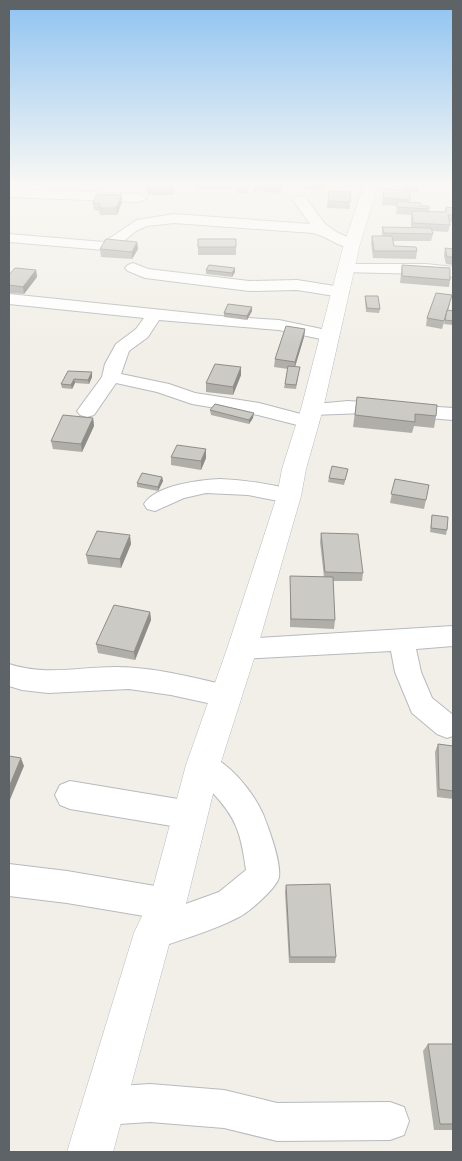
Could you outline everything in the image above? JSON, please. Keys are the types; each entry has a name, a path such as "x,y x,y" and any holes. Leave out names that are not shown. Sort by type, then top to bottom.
{"main road":[{"path":"90,1152 154,933 167,904 203,765 242,649 289,496 294,470 311,416 354,239"}],"street":[{"path":"23,239 104,246 113,245 118,239"},
{"path":"334,239 346,268"},
{"path":"133,268 145,273 249,286 297,285 346,268 426,269 453,272"},
{"path":"9,299 154,315 280,325 330,336"},
{"path":"86,411 111,377 114,364 122,348 142,333 154,315"},
{"path":"111,377 162,388 192,398 311,416 336,406 389,407 453,414"},
{"path":"155,504 178,492 199,487 250,487 289,496"},
{"path":"242,649 453,636"},
{"path":"401,640 408,672 422,705 447,726"},
{"path":"9,675 18,679 48,684 116,678 160,681 226,696"},
{"path":"154,933 229,905 263,877 258,841 243,806 214,774 203,765"},
{"path":"70,795 190,815"},
{"path":"9,880 67,887 167,904"},
{"path":"103,1106 150,1103 224,1109 277,1122 390,1120"}],"building":[{"path":"106,239 137,242 132,252 100,249"},
{"path":"198,239 236,239 236,247 198,247"},
{"path":"372,239 393,239 394,246 416,247 417,251 374,251"},
{"path":"445,248 453,249 453,257 447,257"},
{"path":"209,265 235,268 232,273 206,270"},
{"path":"402,265 450,268 450,280 402,276"},
{"path":"15,268 36,270 23,287 9,285 9,275"},
{"path":"436,293 452,295 444,321 427,318"},
{"path":"365,296 378,296 380,309 367,308"},
{"path":"228,304 252,307 247,316 224,313"},
{"path":"447,310 453,311 453,321 445,320"},
{"path":"286,326 305,329 295,362 275,359"},
{"path":"215,364 241,367 233,387 206,383"},
{"path":"288,366 300,367 296,385 285,384"},
{"path":"68,371 92,372 88,380 74,379 71,385 61,384"},
{"path":"357,397 437,405 436,416 415,414 415,422 355,415"},
{"path":"215,404 254,413 249,420 210,410"},
{"path":"63,415 93,418 81,444 51,441"},
{"path":"177,445 206,449 201,461 171,457"},
{"path":"332,466 348,469 345,480 329,478"},
{"path":"142,473 162,477 158,487 137,483"},
{"path":"395,479 429,485 426,500 391,494"},
{"path":"432,515 448,517 447,530 431,528"},
{"path":"97,531 130,535 120,559 86,555"},
{"path":"321,533 358,534 363,573 325,572"},
{"path":"290,576 333,577 335,620 291,619"},
{"path":"114,605 150,612 134,652 96,644"},
{"path":"438,744 453,746 453,791 439,789"},
{"path":"9,756 21,758 9,787"},
{"path":"330,884 336,957 290,957 286,885"},
{"path":"428,1044 453,1044 453,1124 440,1124"}]}
